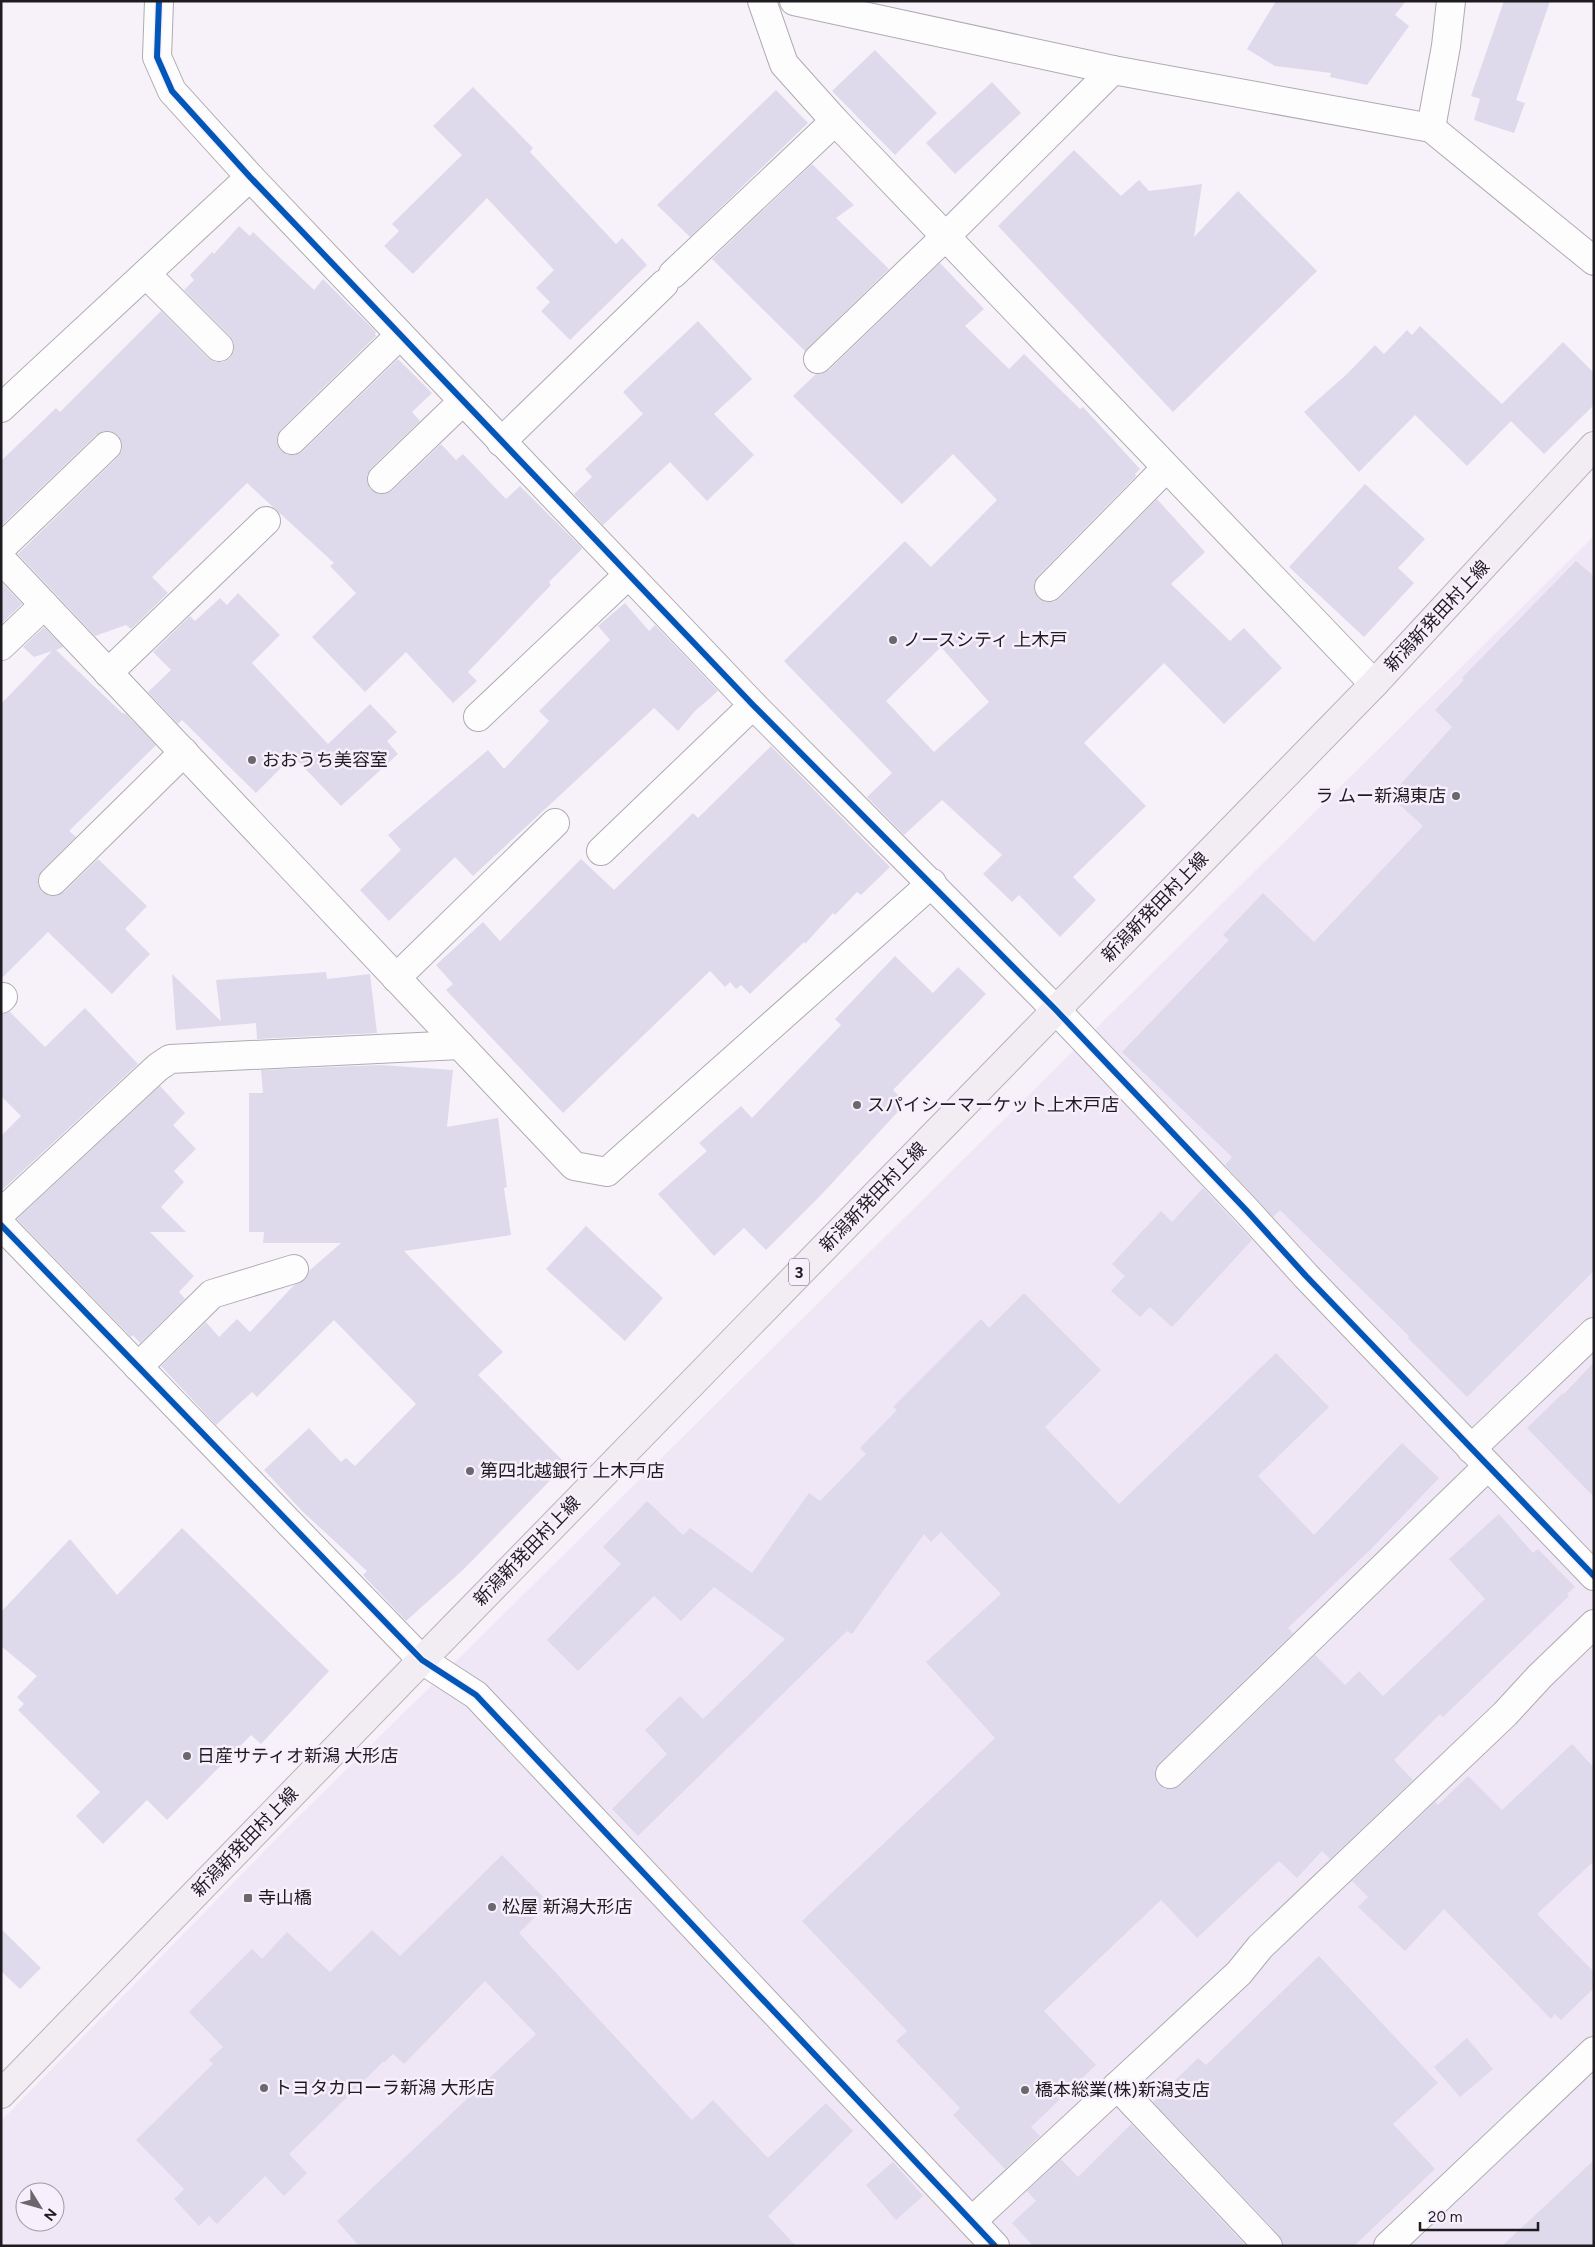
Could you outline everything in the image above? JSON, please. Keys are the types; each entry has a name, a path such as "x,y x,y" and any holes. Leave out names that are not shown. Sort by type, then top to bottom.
{"main road":[{"name":"新潟新発田村上線","path":"1,2094 1055,1009 1374,684 1594,446"}],"street":[{"path":"159,1 157,57 172,91 250,177 753,705 932,883 1055,1009 1594,1576"},
{"path":"762,1 784,64 835,121 1374,684"},
{"path":"794,1 1113,70 1432,128 1594,261"},
{"path":"1432,128 1446,46 1451,1"},
{"path":"818,359 946,237 1113,70"},
{"path":"501,442 835,121"},
{"path":"1,408 250,177"},
{"path":"146,274 220,347"},
{"path":"292,440 400,334"},
{"path":"382,480 462,401"},
{"path":"1,548 107,446"},
{"path":"1048,587 1166,468"},
{"path":"108,673 266,521"},
{"path":"1,559 574,1166 607,1172 932,883"},
{"path":"478,717 628,575"},
{"path":"1,646 44,605"},
{"path":"601,851 753,705"},
{"path":"53,881 184,752"},
{"path":"396,978 555,823"},
{"path":"1,1213 158,1067 170,1059 460,1045"},
{"path":"1,1225 422,1660 476,1695 995,2246"},
{"path":"138,1366 212,1294 294,1269"},
{"path":"1170,1774 1480,1457 1594,1332"},
{"path":"972,2221 1239,1973 1260,1946 1505,1714 1540,1676 1594,1624"},
{"path":"1388,2246 1594,2051"},
{"path":"1117,2086 1268,2246"}],"shaded area":[{"path":"1594,536 1594,2246 1,2246 1,2121 276,1839"}],"building":[{"path":"1276,1 1406,1 1395,15 1409,26 1367,85 1330,77 1331,73 1275,66 1247,49"},
{"path":"1504,1 1550,1 1516,100 1525,103 1514,133 1474,120 1480,99 1471,96"},
{"path":"875,50 937,113 895,155 832,91"},
{"path":"992,82 1021,113 955,174 926,143"},
{"path":"473,87 533,148 530,152 616,244 622,238 647,265 570,340 541,311 550,302 536,288 554,270 487,198 413,274 384,246 399,231 392,224 462,155 433,126"},
{"path":"776,90 808,123 690,237 657,205"},
{"path":"1074,150 1121,196 1139,180 1149,191 1202,184 1194,237 1238,191 1317,271 1173,412 998,226"},
{"path":"812,164 854,205 836,218 889,269 805,351 712,259"},
{"path":"239,226 250,236 253,232 314,290 323,279 376,332 376,336 281,429 277,436 277,443 281,451 288,455 295,455 303,451 398,359 432,393 412,412 420,421 371,468 367,475 370,489 378,494 392,491 441,444 456,460 463,454 506,499 520,486 582,549 549,582 551,585 468,672 477,681 453,703 406,652 365,692 312,637 356,593 330,566 334,563 247,483 152,577 168,593 131,629 126,625 95,636 18,554 118,457 122,450 119,436 111,431 103,431 96,435 1,526 1,461 56,408 60,412 161,311 208,358 215,362 223,362 230,358 234,351 234,343 230,336 184,290 194,280 190,275 212,252 214,254"},
{"path":"940,263 984,309 965,326 1009,369 1024,354 1080,409 1083,407 1140,469 1135,474 1136,476 1038,576 1034,584 1034,591 1038,598 1046,602 1054,602 1060,598 1157,499 1205,552 1171,584 1230,641 1244,628 1282,668 1224,724 1164,663 1084,743 1146,806 1073,877 1096,900 1060,937 1019,895 1012,902 983,874 1002,855 942,800 904,835 867,797 892,773 784,661 905,541 931,567 997,500 953,454 902,504 793,396 816,374 822,374 829,370","holes":["941,647 989,702 934,752 886,701"]},
{"path":"698,321 752,379 714,414 754,455 707,501 670,462 603,525 574,494 592,477 585,469 643,414 623,392"},
{"path":"1420,326 1502,404 1563,342 1594,373 1594,405 1544,454 1511,421 1467,466 1415,415 1359,472 1304,412 1347,374 1375,345 1384,354 1407,330 1412,335"},
{"path":"1365,484 1425,539 1398,568 1414,583 1364,637 1289,567"},
{"path":"1576,561 1594,576 1594,1271 1467,1397 1408,1338 1409,1336 1280,1210 1273,1217 1225,1165 1232,1157 1122,1052 1229,940 1223,935 1263,893 1314,942 1423,826 1390,796 1452,727 1435,710 1464,680 1462,678"},
{"path":"1,582 22,604 1,624"},
{"path":"238,593 280,635 252,663 328,744 370,704 397,732 387,741 398,754 341,806 293,756 256,793 182,720 178,724 148,692 171,670 153,652 190,616 195,621 220,598 227,605"},
{"path":"625,603 649,631 655,625 718,691 695,711 678,731 654,708 473,876 455,857 389,921 360,890 401,850 388,835 488,750 504,769 549,721 539,711 610,640 598,626"},
{"path":"44,627 63,647 56,650 122,713 126,714 156,745 69,831 76,837 42,870 38,877 38,885 42,892 49,896 57,896 64,892 98,859 147,906 125,929 150,954 112,994 48,932 1,979 1,704 52,651 34,657 23,647"},
{"path":"771,746 890,867 861,895 857,892 835,915 833,913 805,944 804,942 750,994 741,985 736,989 730,982 725,987 710,971 563,1113 446,990 453,984 436,965 483,922 500,941 581,859 614,890 693,813 698,818"},
{"path":"895,956 933,993 958,967 986,994 893,1090 906,1103 822,1194 766,1250 744,1228 714,1256 658,1194 707,1151 699,1143 741,1106 752,1118 841,1025 835,1019"},
{"path":"326,972 327,979 370,974 377,1033 257,1039 256,1023 176,1030 172,974 221,1021 216,980"},
{"path":"85,1008 138,1064 1,1191 1,1136 21,1116 1,1096 1,1014 10,1012 45,1047"},
{"path":"380,1065 453,1070 447,1127 498,1118 507,1187 504,1188 511,1235 404,1251 503,1352 478,1375 566,1464 464,1569 406,1621 363,1575 367,1571 302,1511 264,1470 309,1428 341,1462 346,1458 355,1466 416,1404 334,1320 257,1397 252,1392 216,1425 161,1366 206,1322 219,1337 237,1319 250,1332 294,1285 305,1280 309,1271 341,1243 263,1243 264,1232 249,1232 249,1093 263,1093 261,1070"},
{"path":"160,1086 185,1113 173,1125 196,1149 174,1171 184,1182 161,1207 186,1232 150,1232 194,1276 179,1292 185,1299 140,1343 133,1335 131,1337 17,1219"},
{"path":"1203,1188 1252,1240 1172,1327 1150,1307 1140,1317 1111,1291 1125,1276 1112,1264 1161,1211 1172,1222"},
{"path":"586,1226 663,1298 625,1341 546,1269"},
{"path":"1024,1293 1101,1370 1045,1427 1119,1504 1276,1353 1329,1407 1258,1476 1314,1535 1402,1443 1439,1478 1371,1549 1288,1628 1293,1633 1159,1763 1155,1769 1155,1777 1158,1784 1165,1789 1173,1789 1181,1785 1315,1655 1345,1685 1359,1671 1383,1696 1485,1599 1449,1559 1499,1514 1533,1553 1538,1549 1575,1587 1567,1594 1569,1596 1443,1717 1440,1714 1394,1760 1413,1780 1330,1859 1322,1851 1297,1878 1279,1861 1197,1938 1161,1900 1044,2011 1096,2065 1031,2127 1040,2136 1005,2169 953,2115 960,2108 896,2041 907,2031 802,1921 995,1738 926,1662 1001,1594 941,1532 931,1542 924,1534 852,1634 847,1631 638,1836 612,1809 667,1754 645,1730 680,1696 703,1719 785,1639 714,1587 681,1621 654,1596 578,1671 547,1640 621,1564 603,1547 647,1501 683,1535 690,1528 752,1573 809,1493 820,1501 866,1454 860,1448 897,1410 893,1407 981,1319 989,1328"},
{"path":"1594,1362 1594,1497 1527,1428 1564,1394"},
{"path":"182,1528 329,1671 261,1744 251,1735 167,1820 147,1800 103,1844 76,1816 100,1792 18,1710 24,1704 17,1697 37,1676 1,1646 1,1612 70,1539 117,1595"},
{"path":"1572,1744 1594,1768 1594,1861 1537,1914 1594,1972 1594,1988 1561,2020 1555,2014 1551,2019 1444,1909 1405,1951 1358,1907 1368,1897 1352,1881 1435,1802 1438,1805 1468,1776 1502,1810"},
{"path":"502,1855 549,1903 519,1933 692,2120 713,2100 768,2158 826,2103 853,2131 768,2216 796,2246 359,2246 337,2221 536,2034 485,1981 404,2064 393,2054 384,2061 289,2154 307,2173 284,2196 265,2176 217,2224 209,2216 199,2226 174,2199 184,2189 136,2140 213,2064 209,2060 223,2047 189,2012 252,1949 262,1959 287,1932 330,1972 372,1930 400,1956"},
{"path":"1,1929 41,1968 20,1989 1,1971"},
{"path":"1319,1956 1438,2083 1393,2124 1435,2169 1354,2246 1283,2246 1279,2235 1153,2102 1198,2058 1206,2065"},
{"path":"1467,2038 1493,2069 1460,2097 1434,2067"},
{"path":"1131,2124 1246,2246 1033,2246 1012,2223 1036,2201 1027,2191 1061,2159 1078,2177"},
{"path":"1594,2160 1594,2246 1502,2246"},
{"path":"893,2162 923,2196 896,2220 866,2185"}],"cycle path":[{"path":"159,1 157,57 172,91 250,177 753,705 1055,1009 1247,1211 1306,1276 1594,1576"},
{"path":"1,1225 422,1660 476,1695 995,2246"}],"place":[{"name":"ノースシティ 上木戸","path":"893,640"},
{"name":"おおうち美容室","path":"252,760"},
{"name":"ラ ムー新潟東店","path":"1456,796"},
{"name":"スパイシーマーケット上木戸店","path":"857,1105"},
{"name":"第四北越銀行 上木戸店","path":"470,1471"},
{"name":"日産サティオ新潟 大形店","path":"187,1756"},
{"name":"寺山橋","path":"248,1898"},
{"name":"松屋 新潟大形店","path":"492,1907"},
{"name":"トヨタカローラ新潟 大形店","path":"264,2088"},
{"name":"橋本総業(株)新潟支店","path":"1025,2090"}]}
